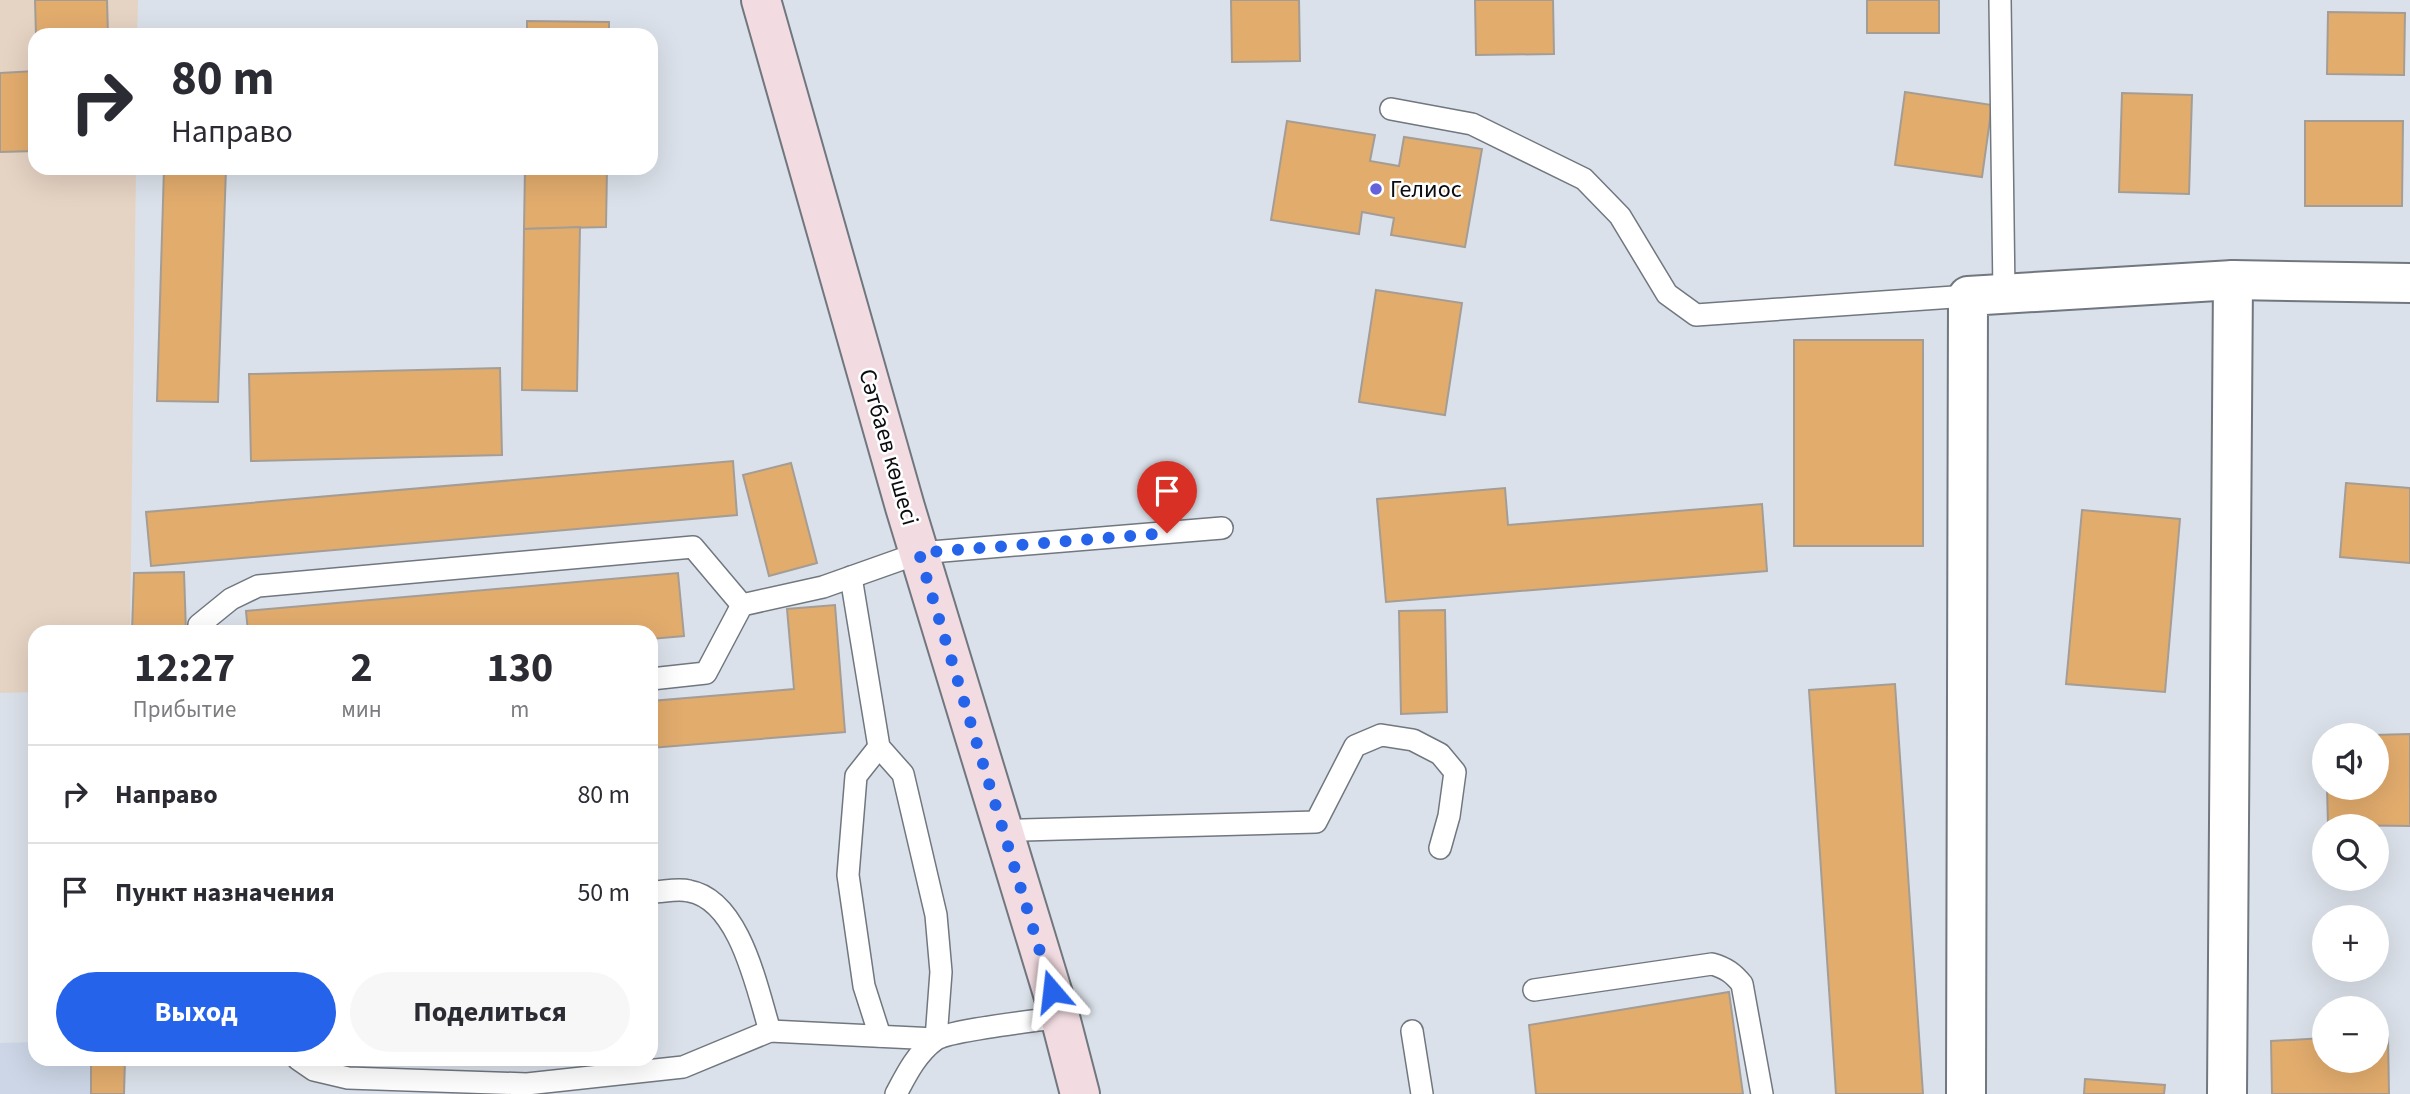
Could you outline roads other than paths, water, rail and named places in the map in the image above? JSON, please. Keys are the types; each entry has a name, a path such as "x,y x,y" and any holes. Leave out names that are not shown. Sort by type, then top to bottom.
{"main road":[{"name":"Сәтбаев көшесі","path":"761,0 919,553 1060,1017 1080,1094"}],"street":[{"path":"2227,1094 2233,280"},
{"path":"1966,1094 1986,295 2233,280 2410,283"}],"lane":[{"path":"1391,109 1472,124 1584,179 1620,216 1667,294 1696,315 1986,295 2000,0"},
{"path":"658,677 706,673 742,606 823,587 919,553 1222,528"},
{"path":"199,625 230,599 258,586 693,547 742,606"},
{"path":"851,577 879,747 903,774 936,915 941,972 936,1039 912,1064 897,1094"},
{"path":"1003,834 1023,830 1316,822 1355,746 1381,735 1413,740 1440,754 1455,772 1440,848"},
{"path":"879,747 856,776 848,875 864,986 880,1036"},
{"path":"658,892 690,891 711,901 730,919 747,955 770,1031"},
{"path":"1534,990 1712,964 1721,967 1735,975 1742,984 1762,1094"},
{"path":"308,1066 314,1070 348,1078 526,1089 683,1067 770,1031 936,1039 1060,1017"},
{"path":"1412,1031 1422,1094"}],"place":[{"name":"Гелиос","path":"1376,189"}]}
